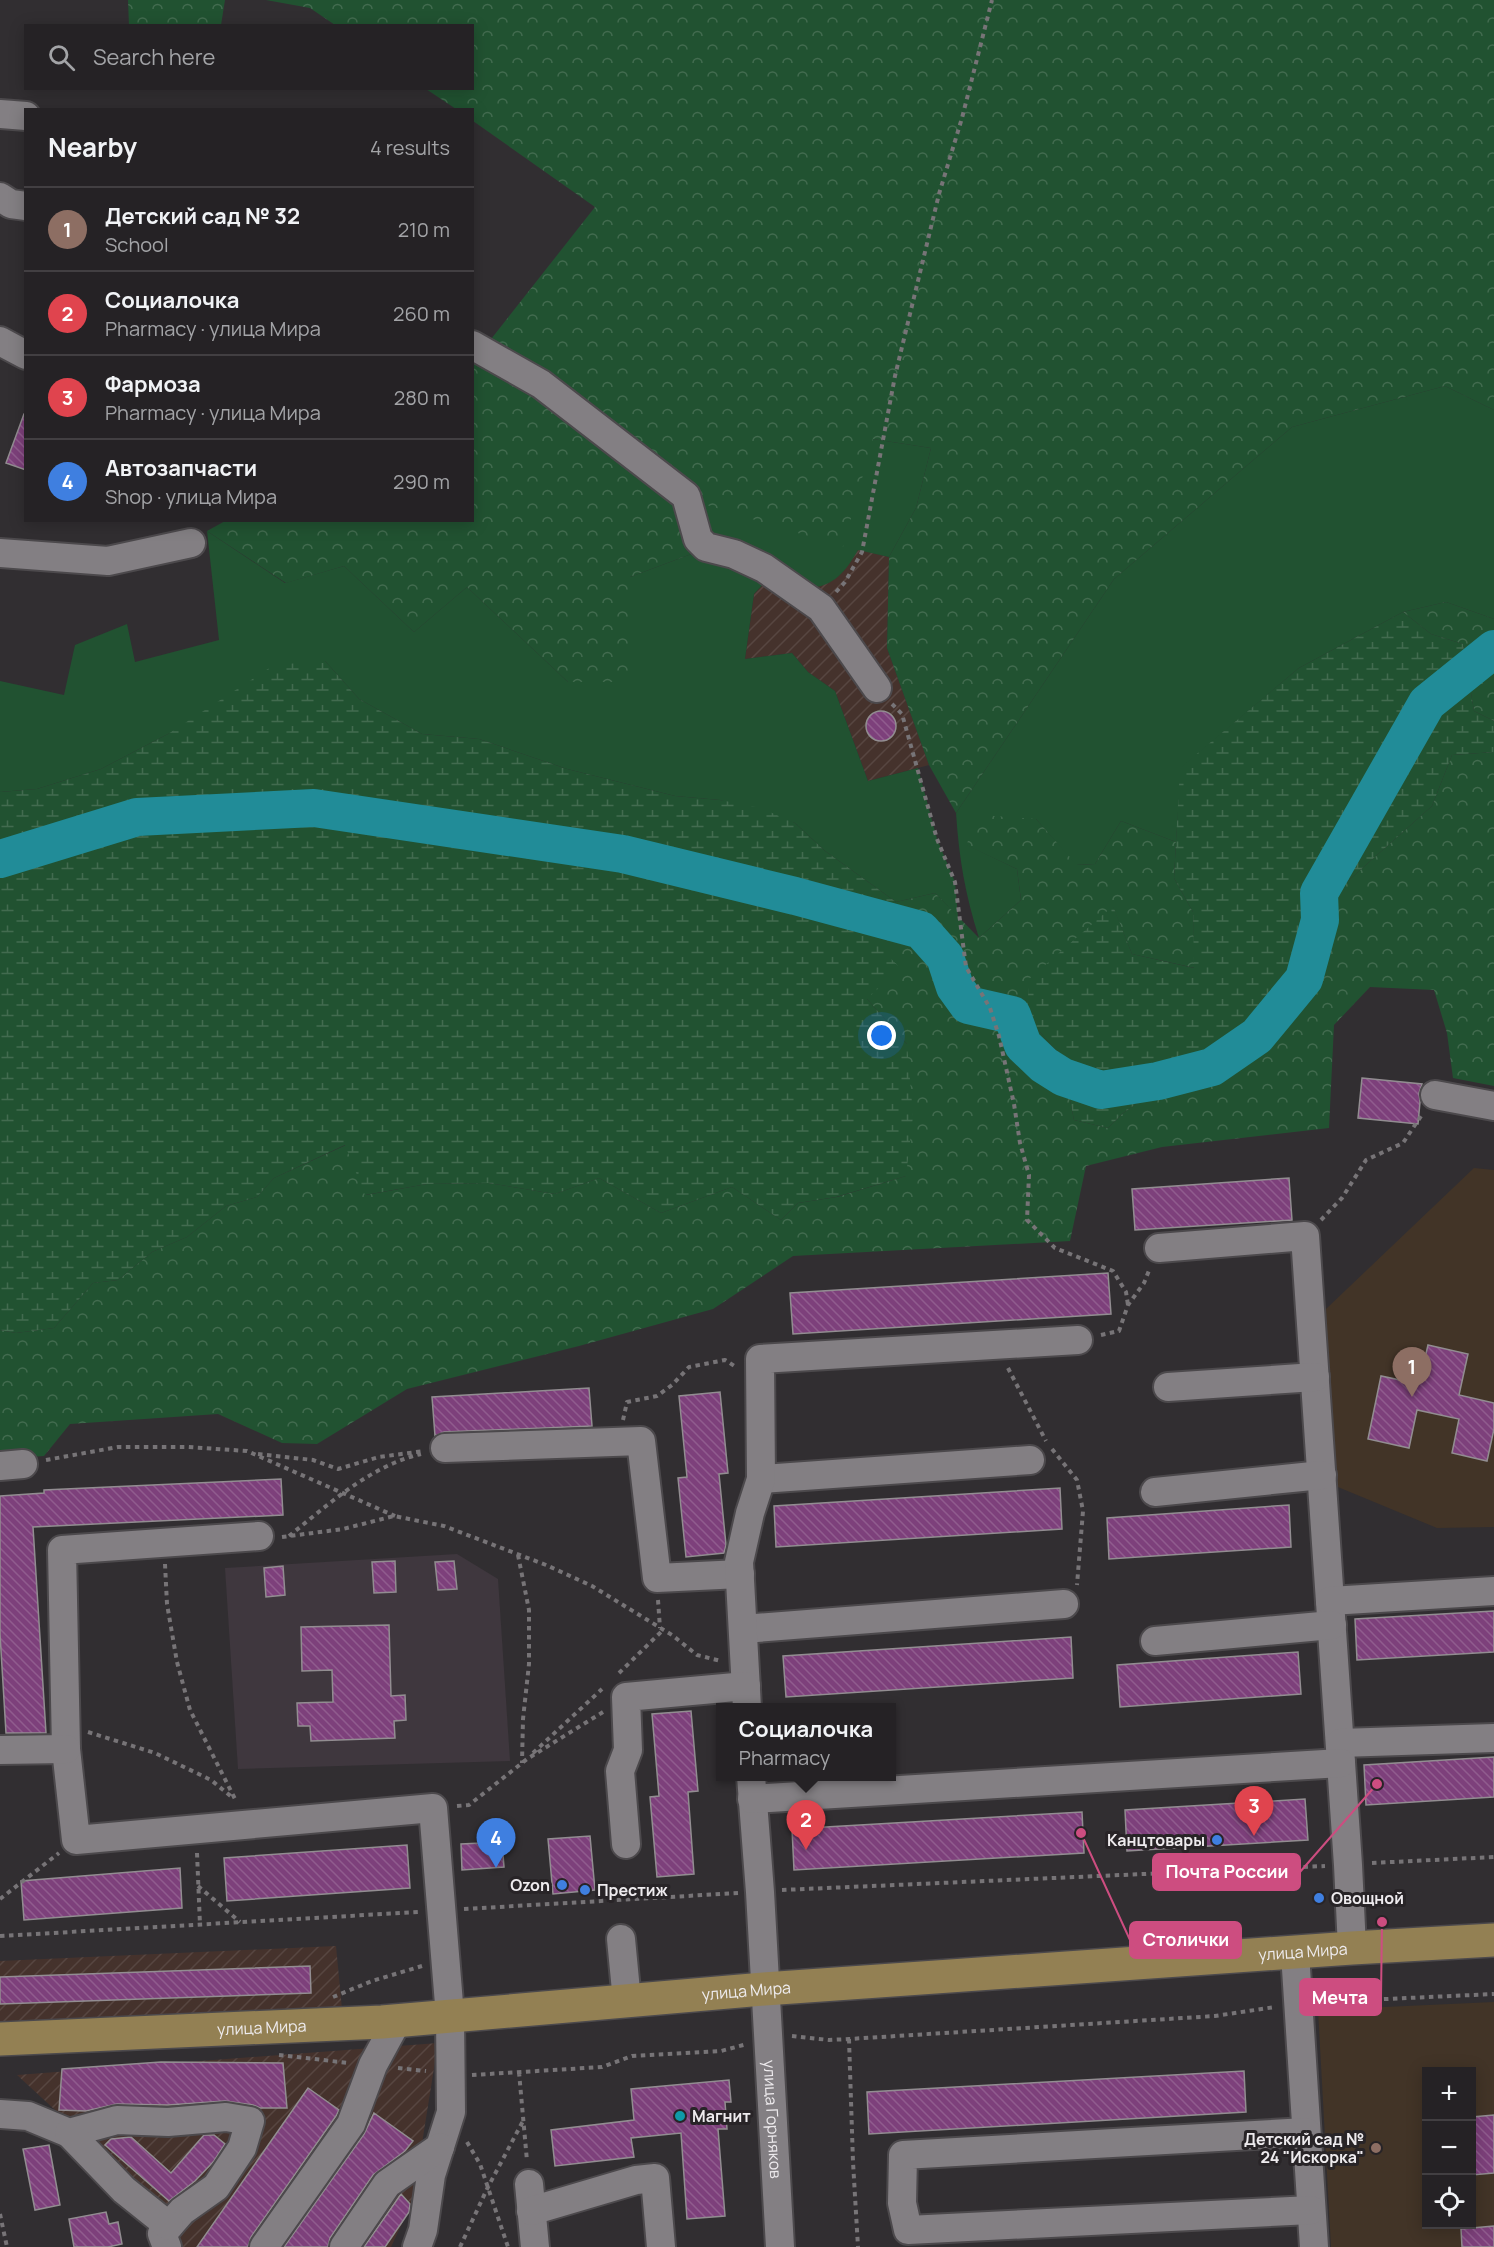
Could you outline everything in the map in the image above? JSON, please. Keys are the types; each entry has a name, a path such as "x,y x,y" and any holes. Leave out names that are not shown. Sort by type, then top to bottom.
{"main road":[{"name":"улица Мира","path":"0,2039 397,2021 764,1989 1494,1940"}],"street":[{"path":"0,114 24,116"},
{"path":"0,197 11,204 24,206"},
{"path":"0,341 24,354"},
{"path":"474,346 541,384 686,496 692,509 698,539 706,548 734,554 764,568 821,608 877,688"},
{"path":"0,554 108,561 190,543"},
{"path":"1435,1095 1494,1106"},
{"path":"1159,1248 1305,1236 1341,1753 1352,1948"},
{"path":"626,1844 620,1771 628,1750 616,1686 746,1687 739,1562 750,1513 761,1479 760,1359 1078,1340"},
{"path":"1168,1387 1315,1377"},
{"path":"445,1448 642,1441 657,1578 740,1574"},
{"path":"761,1479 1030,1460"},
{"path":"1155,1492 1322,1475"},
{"path":"259,1536 62,1550 66,1737 76,1840 434,1808 450,2016 451,2112 431,2175 423,2230 417,2247"},
{"path":"1155,1641 1331,1613 1494,1591"},
{"path":"743,1629 1064,1604"},
{"path":"0,1750 66,1737"},
{"path":"896,1779 1341,1753 1494,1738"},
{"path":"752,1788 870,1781"},
{"name":"улица Горняков","path":"752,1788 780,2247"},
{"path":"621,1939 627,2001"},
{"path":"1294,1953 1314,2247"},
{"path":"264,2247 351,2124 373,2066 397,2021"},
{"path":"0,2114 28,2116 69,2133 168,2236 182,2211 216,2187 242,2148 250,2121 226,2117 168,2122 117,2120 69,2133"},
{"path":"1306,2132 903,2155 902,2203 908,2230 1311,2210"},
{"path":"344,2247 387,2184 440,2147"},
{"path":"535,2247 530,2197 655,2178 661,2247"}],"path":[{"path":"821,608 845,582 862,552 895,376 939,195 962,118 992,0"},
{"path":"877,688 902,714 938,839 955,882 966,968 990,1008 999,1036 1020,1143 1029,1175 1027,1220 1055,1248 1113,1271 1126,1292 1128,1305"},
{"path":"1305,1236 1342,1198 1366,1160 1403,1143 1435,1095"},
{"path":"1078,1340 1119,1331 1128,1305 1144,1283 1159,1248"},
{"path":"1000,1344 1009,1371 1049,1446 1077,1480 1083,1511 1077,1585 1064,1604"},
{"path":"618,1442 627,1402 657,1396 672,1385 689,1367 725,1360 760,1381"},
{"path":"12,1465 118,1447 247,1451 396,1516 444,1526 518,1554 592,1586 663,1630 746,1687"},
{"path":"252,1453 312,1460 338,1469 379,1457 445,1448"},
{"path":"289,1536 368,1476 404,1458 445,1448"},
{"path":"259,1536 289,1536 343,1529 396,1516"},
{"path":"164,1543 167,1604 177,1662 190,1710 235,1799"},
{"path":"518,1554 529,1610 530,1664 523,1719 522,1763"},
{"path":"434,1808 469,1805 616,1686 663,1630"},
{"path":"527,1759 616,1686"},
{"path":"66,1737 155,1753 211,1780 264,1822"},
{"path":"196,1829 200,1924"},
{"path":"0,1899 76,1840"},
{"path":"198,1886 240,1923"},
{"path":"323,2001 372,1981 446,1959"},
{"path":"767,2039 784,2035 829,2040 849,2039 1215,2016 1298,2003 1494,1994"},
{"path":"849,2039 858,2247"},
{"path":"519,2072 530,2197"},
{"path":"451,2112 480,2164 508,2247"},
{"path":"460,2247 523,2121"},
{"path":"0,2214 7,2247"}],"shaded area":[{"path":"807,536 889,557 887,648 929,765 868,781 835,691 808,672 792,653 745,659 754,594"},
{"path":"1474,1168 1494,1170 1494,1527 1437,1528 1333,1485 1326,1309"},
{"path":"457,1554 498,1579 510,1761 238,1769 225,1568"},
{"path":"336,1946 342,2009 0,2026 0,1961"},
{"name":"Детский сад № 24 \"Искорка\"","path":"1494,2002 1494,2247 1331,2247 1318,2010"},
{"path":"438,2043 413,2200 391,2247 172,2247 104,2155 17,2075"}],"green space":[{"path":"128,0 225,0 221,24 129,24"},
{"path":"266,0 1494,0 1494,410 1445,386 1292,427 1114,579 956,813 929,765 887,648 889,557 916,508 931,448 873,439 843,547 687,499 694,553 630,577 630,682 568,682 467,587 414,632 344,566 286,583 207,531 223,522 474,522 474,361 595,207 474,122 474,108 454,108 428,90 474,90 474,24 334,24 310,8"},
{"path":"1445,386 1494,410 1494,619 1446,602 1403,612 1299,668 1181,768 1176,842 1121,821 1095,864 1076,865 1036,819 967,845 1017,869 1021,900 979,938 963,876 956,813 1114,579 1292,427"},
{"path":"873,439 931,448 916,508 889,557 858,550 844,571 825,585 808,588 710,543 687,499"},
{"path":"207,531 285,583 344,566 414,632 467,587 568,682 630,682 630,577 694,553 766,581 754,594 745,659 792,653 808,672 835,691 868,781 918,768 937,839 955,882 958,917 935,893 896,902 825,851 795,823 720,800 675,796 567,769 479,739 422,734 359,699 325,661 168,734 101,769 37,789 0,792 0,681 64,695 75,645 127,624 135,662 219,640"},
{"path":"1446,602 1494,619 1494,721 1474,711 1463,644 1431,634 1403,612"},
{"path":"1403,612 1431,634 1463,644 1474,711 1494,721 1494,752 1452,755 1432,806 1339,889 1321,946 1288,980 1243,1043 1202,1074 1143,1099 1122,1114 1108,1128 1074,1120 1061,1056 1027,1017 1029,979 1113,906 1132,954 1194,968 1193,912 1174,878 1180,768 1299,668"},
{"path":"325,661 359,699 422,734 479,739 567,769 675,796 720,800 761,808 795,823 825,851 896,902 872,939 900,968 867,999 907,1044 913,1116 906,1176 836,1197 798,1203 781,1220 732,1187 661,1213 599,1178 555,1194 488,1183 427,1184 365,1195 345,1145 274,1178 257,1197 226,1206 187,1237 152,1252 118,1280 93,1283 54,1328 16,1333 0,1330 0,792 37,789 101,769 168,734 274,665"},
{"path":"1494,752 1494,1086 1453,1078 1447,1033 1434,990 1370,987 1334,1025 1329,1128 1162,1147 1086,1166 1070,1241 793,1256 713,1309 579,1346 407,1389 317,1444 282,1443 218,1414 70,1424 44,1456 0,1459 0,1330 16,1333 54,1328 93,1283 118,1280 152,1252 187,1237 226,1206 257,1197 274,1178 346,1145 366,1195 427,1184 488,1183 555,1194 599,1178 661,1213 732,1187 781,1220 798,1203 837,1197 906,1176 907,1044 867,999 871,939 896,902 935,893 979,938 1021,900 1017,869 966,845 981,815 1036,819 1077,865 1095,864 1121,821 1176,842 1174,878 1193,912 1195,968 1132,954 1113,907 1050,962 1027,1017 1061,1056 1074,1120 1108,1128 1122,1114 1143,1099 1202,1074 1321,946 1339,889 1432,806 1452,755"}],"building":[{"path":"24,414 24,469 6,463"},
{"path":"881,711 891,716 896,726 891,736 881,741 871,736 866,726 871,716"},
{"path":"1362,1078 1422,1084 1419,1093 1418,1124 1358,1118"},
{"path":"1289,1178 1292,1220 1135,1230 1132,1189"},
{"path":"1108,1273 1111,1314 793,1334 790,1293"},
{"path":"1428,1345 1468,1354 1459,1395 1494,1403 1494,1429 1487,1461 1452,1453 1459,1419 1417,1410 1409,1448 1368,1439 1381,1376 1419,1384"},
{"path":"589,1388 592,1426 444,1432 435,1436 432,1397"},
{"path":"720,1392 728,1473 719,1474 726,1545 724,1553 686,1557 678,1478 687,1477 679,1396"},
{"path":"281,1479 283,1515 33,1527 46,1733 6,1733 0,1634 0,1496 44,1493 44,1490"},
{"path":"1060,1488 1062,1529 776,1547 774,1506"},
{"path":"1289,1505 1291,1547 1109,1559 1107,1518"},
{"path":"395,1561 396,1592 374,1593 372,1562"},
{"path":"454,1561 457,1589 438,1590 435,1562"},
{"path":"283,1566 285,1595 266,1597 264,1568"},
{"path":"1494,1611 1494,1652 1357,1660 1355,1619"},
{"path":"389,1625 391,1696 405,1695 406,1720 394,1721 395,1738 311,1741 310,1726 298,1726 297,1703 333,1702 332,1670 302,1671 301,1627"},
{"path":"1071,1637 1073,1678 786,1697 783,1656"},
{"path":"1298,1652 1301,1694 1120,1707 1117,1665"},
{"path":"691,1711 698,1791 688,1792 694,1874 657,1877 650,1797 659,1796 652,1714"},
{"path":"1494,1757 1494,1797 1366,1805 1364,1765"},
{"path":"1305,1799 1308,1840 1127,1851 1125,1810"},
{"path":"1082,1812 1084,1853 794,1870 792,1829"},
{"path":"590,1836 595,1890 553,1894 548,1839"},
{"path":"502,1842 504,1867 462,1870 461,1844"},
{"path":"407,1845 410,1888 227,1901 224,1858"},
{"path":"180,1868 182,1908 24,1920 21,1881"},
{"path":"310,1966 311,1993 0,2004 0,1977"},
{"path":"161,2062 283,2063 287,2108 260,2108 225,2101 168,2105 117,2104 86,2111 59,2110 62,2069"},
{"path":"1244,2071 1246,2112 869,2134 867,2092"},
{"path":"729,2080 731,2102 725,2102 727,2129 718,2129 725,2216 687,2219 681,2133 631,2138 634,2157 555,2166 551,2130 634,2120 631,2089"},
{"path":"308,2088 339,2110 251,2237 248,2247 197,2247"},
{"path":"374,2113 413,2141 405,2151 373,2175 330,2238 328,2247 284,2247 364,2134"},
{"path":"1494,2115 1494,2173 1476,2175 1476,2117"},
{"path":"204,2135 214,2135 225,2144 214,2161 195,2181 169,2201 105,2145 111,2139 131,2137 171,2173"},
{"path":"49,2145 60,2205 35,2210 23,2149"},
{"path":"401,2194 410,2204 409,2212 385,2247 364,2247"},
{"path":"106,2212 109,2224 118,2222 122,2244 108,2247 74,2247 69,2219"},
{"path":"1494,2226 1494,2247 1462,2247 1461,2229"}],"waterway":[{"path":"0,859 137,817 314,808 623,854 795,896 921,930 945,957 955,987 968,1005 1012,1015 1023,1045 1044,1065 1063,1077 1101,1090 1158,1081 1212,1067 1257,1036 1304,979 1320,920 1319,893 1427,703 1494,649"}],"place":[{"name":"Детский сад № 32","path":"1412,1397"},
{"name":"Почта России","path":"1377,1784"},
{"name":"Столички","path":"1081,1833"},
{"name":"Фармоза","path":"1254,1836"},
{"name":"Канцтовары","path":"1217,1840"},
{"name":"Социалочка","path":"806,1850"},
{"name":"Автозапчасти","path":"496,1868"},
{"name":"Ozon","path":"562,1885"},
{"name":"Престиж","path":"585,1890"},
{"name":"Овощной","path":"1319,1898"},
{"name":"Мечта","path":"1382,1922"},
{"name":"Магнит","path":"680,2116"},
{"name":"Детский сад № 24 \"Искорка\"","path":"1376,2148"}]}
